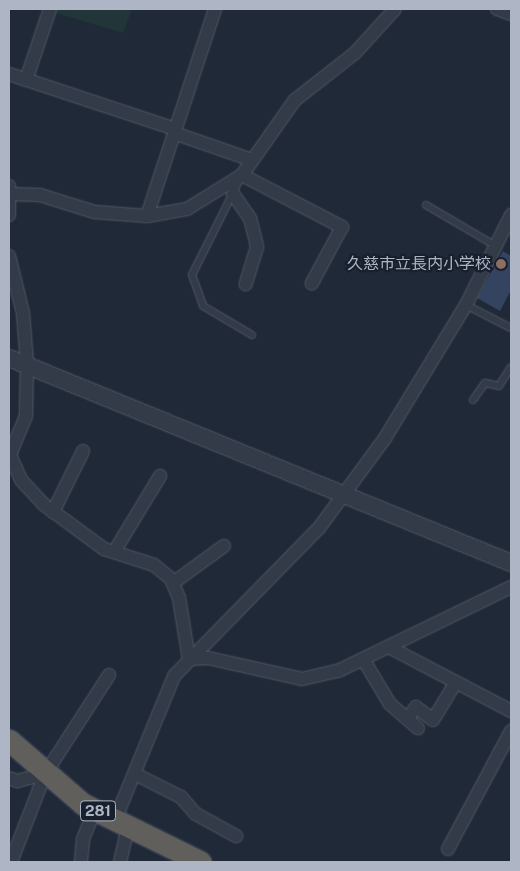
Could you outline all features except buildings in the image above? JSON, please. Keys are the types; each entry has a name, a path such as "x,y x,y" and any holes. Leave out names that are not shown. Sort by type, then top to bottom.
{"highway":[{"name":"281","path":"9,740 45,774 95,810 201,862"}],"street":[{"path":"26,80 50,9"},
{"path":"147,216 215,9"},
{"path":"9,215 10,190 40,195 95,212 147,216 187,209 242,175 295,100 355,53 395,9"},
{"path":"498,9 511,14"},
{"path":"9,74 252,160"},
{"path":"242,175 342,227 312,283"},
{"path":"233,194 250,218 257,247 246,284"},
{"path":"120,862 122,824 134,774 160,702 189,659 263,589 319,528 385,438 466,305 511,215"},
{"path":"9,256 23,313 27,363 26,416 10,456 21,480 53,512 114,552 154,564 172,583 179,598 189,659"},
{"path":"9,358 27,363 511,563"},
{"path":"53,512 83,451"},
{"path":"114,552 160,476"},
{"path":"172,583 224,546"},
{"path":"189,659 208,658 302,679 363,659 511,587"},
{"path":"389,647 511,711"},
{"path":"363,659 390,704 418,728"},
{"path":"11,862 45,774 108,676"},
{"path":"407,719 416,708 433,720 456,682"},
{"path":"448,849 511,731"},
{"path":"9,778 17,781 45,774"},
{"path":"134,774 181,797 196,814 236,836"},
{"path":"81,862 83,839 95,810"}],"lane":[{"path":"242,175 192,275 203,306 252,336"},
{"path":"426,204 496,246"},
{"path":"466,305 511,328"},
{"path":"473,400 485,383 499,386 511,368"}],"green space":[{"path":"58,9 132,9 123,33 56,13"}],"water":[{"name":"久慈市立長内小学校","path":"503,251 511,256 511,290 500,311 477,298"}],"place":[{"name":"久慈市立長内小学校","path":"501,264"}]}
